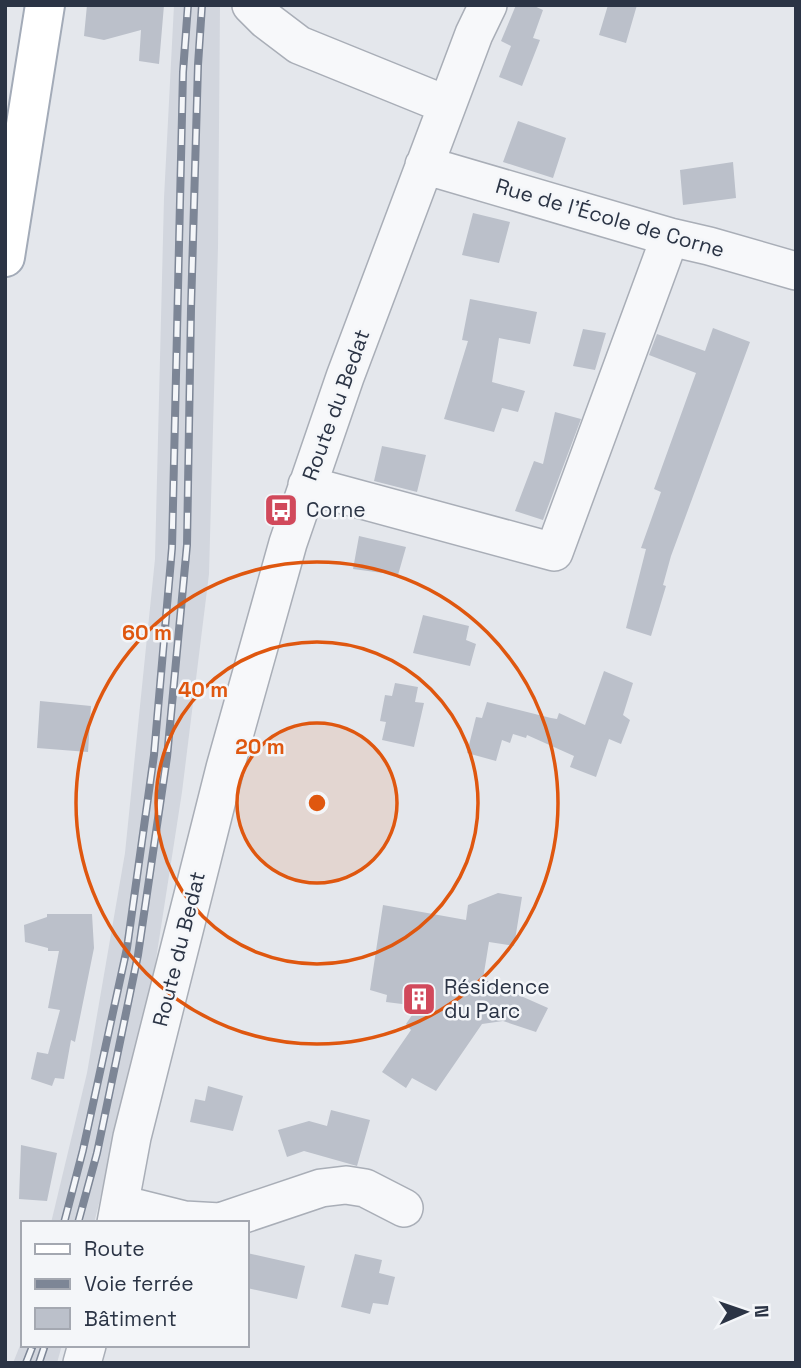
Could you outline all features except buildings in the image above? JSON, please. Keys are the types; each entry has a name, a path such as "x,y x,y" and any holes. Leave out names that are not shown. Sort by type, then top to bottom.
{"main road":[{"path":"5,257 45,5"}],"street":[{"path":"251,5 299,45 447,105"},
{"name":"Route du Bedat","path":"118,1213 132,1137 225,768 284,556 345,377 474,34 488,5"},
{"name":"Rue de l'École de Corne","path":"424,165 796,271"},
{"path":"307,485 554,552 670,237"},
{"path":"223,1221 321,1188 346,1185 365,1188 404,1208"},
{"path":"118,1213 202,1221"}],"shaded area":[{"path":"174,5 220,5 218,247 209,574 182,792 154,972 95,1221 51,1221 87,1073 125,853 155,559 164,198"},
{"path":"21,1343 21,1347 61,1347 57,1363 13,1363"}],"railway":[{"path":"65,1221 83,1150 127,948 154,755 172,548 183,72 188,5"},
{"path":"79,1221 97,1153 138,955 167,757 187,545 191,309 202,5"},
{"path":"26,1363 32,1347"},
{"path":"39,1363 44,1347"}],"place":[{"name":"Corne","path":"281,510"},
{"name":"Résidence du Parc","path":"419,999"}]}
